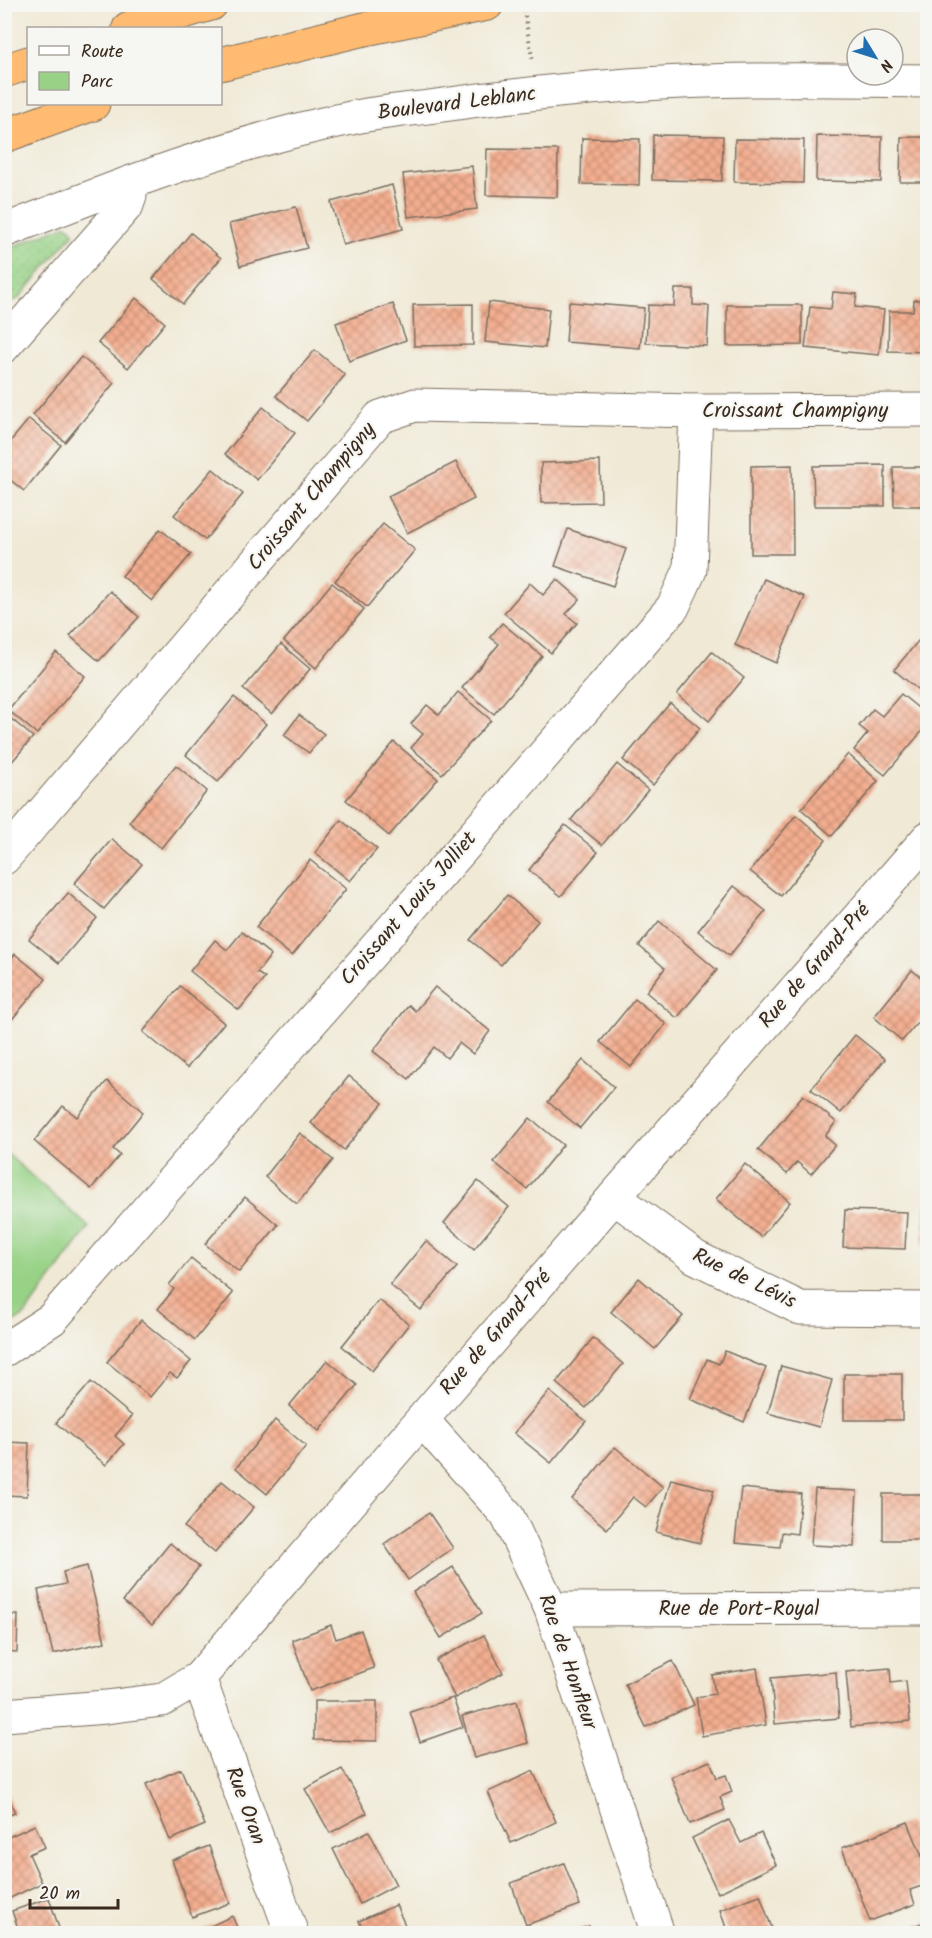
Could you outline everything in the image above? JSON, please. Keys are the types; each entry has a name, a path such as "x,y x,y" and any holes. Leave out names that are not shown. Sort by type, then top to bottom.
{"highway":[{"path":"132,27 212,4"},
{"path":"222,64 360,30 487,4"},
{"path":"4,71 27,63"},
{"path":"4,136 90,105"}],"street":[{"name":"Boulevard Leblanc","path":"4,231 225,149 380,113 510,95 615,87 751,80 927,81"},
{"path":"6,341 127,206 130,196 129,183"},
{"name":"Croissant Champigny","path":"4,858 380,417 416,405 696,411 927,410"},
{"name":"Croissant Louis Jolliet","path":"4,1350 52,1319 673,607 690,570 696,411"},
{"name":"Rue de Grand-Pré","path":"4,1715 162,1700 199,1677 927,838"},
{"name":"Rue de Lévis","path":"614,1197 695,1257 800,1308 927,1309"},
{"name":"Rue de Honfleur","path":"422,1420 507,1515 551,1609 658,1934"},
{"name":"Rue de Port-Royal","path":"551,1609 927,1608"},
{"name":"Rue Oran","path":"199,1677 292,1934"}],"path":[{"path":"523,4 530,48"}],"green space":[{"path":"66,225 74,232 71,237 18,299 10,302 5,300 4,250"},
{"path":"5,1152 89,1227 25,1315 5,1328"}],"building":[{"path":"653,135 723,136 722,181 652,180"},
{"path":"817,136 882,137 881,182 816,181"},
{"path":"901,137 928,137 928,182 900,182"},
{"path":"582,138 640,139 639,185 581,184"},
{"path":"735,139 804,140 803,183 734,182"},
{"path":"487,149 558,150 557,197 486,195"},
{"path":"472,166 477,209 408,217 403,174"},
{"path":"392,185 403,229 343,245 331,202"},
{"path":"296,207 307,248 240,266 229,224"},
{"path":"191,233 221,258 183,304 153,279"},
{"path":"675,289 693,289 693,305 709,306 707,346 646,343 648,305 674,306"},
{"path":"833,292 857,294 855,307 884,310 879,355 805,348 810,307 831,309"},
{"path":"136,298 165,323 128,368 98,343"},
{"path":"914,300 928,300 928,352 888,351 889,311 913,311"},
{"path":"489,302 549,309 545,348 485,342"},
{"path":"569,302 644,308 640,348 566,342"},
{"path":"393,304 406,340 349,361 336,323"},
{"path":"473,304 473,345 414,346 413,305"},
{"path":"727,305 802,305 802,345 727,346"},
{"path":"315,350 345,375 307,421 276,396"},
{"path":"81,357 114,383 65,442 33,415"},
{"path":"263,407 295,433 257,480 225,454"},
{"path":"29,419 61,445 24,491 4,475 4,449"},
{"path":"600,461 601,502 541,503 541,463"},
{"path":"456,462 474,499 407,533 388,496"},
{"path":"792,465 793,554 751,554 751,466"},
{"path":"885,465 885,506 814,506 813,466"},
{"path":"893,467 928,467 928,506 894,506"},
{"path":"213,469 243,494 205,540 174,515"},
{"path":"383,524 415,550 367,607 335,581"},
{"path":"160,529 191,554 152,601 122,576"},
{"path":"568,529 626,549 613,586 555,566"},
{"path":"557,579 580,599 566,614 577,623 551,653 504,613 530,583 543,595"},
{"path":"764,579 805,597 776,663 735,645"},
{"path":"332,583 364,609 316,668 284,641"},
{"path":"110,591 139,617 99,661 70,636"},
{"path":"502,623 542,656 494,714 462,688 499,644 490,637"},
{"path":"919,640 928,647 928,698 894,670"},
{"path":"281,644 310,669 272,714 243,689"},
{"path":"56,652 85,676 37,734 8,710"},
{"path":"712,652 744,678 709,721 677,694"},
{"path":"458,692 491,720 442,774 411,748 423,734 411,724 427,705 439,715"},
{"path":"901,694 928,716 928,724 885,775 854,750 868,733 859,726 873,709 882,716"},
{"path":"234,697 266,724 218,782 186,755"},
{"path":"670,703 700,728 653,785 623,760"},
{"path":"4,713 33,737 4,771"},
{"path":"299,715 324,734 309,753 284,735"},
{"path":"394,742 438,779 389,836 346,800"},
{"path":"848,754 878,781 832,836 801,809"},
{"path":"617,764 648,790 602,845 571,820"},
{"path":"176,765 207,791 161,848 129,822"},
{"path":"796,815 826,840 781,896 750,871"},
{"path":"341,820 377,849 350,881 315,853"},
{"path":"565,825 598,852 561,896 529,870"},
{"path":"112,839 142,864 104,909 74,884"},
{"path":"310,860 346,889 292,956 256,927"},
{"path":"734,886 766,911 729,956 698,931"},
{"path":"68,893 97,918 59,963 29,939"},
{"path":"507,895 538,921 501,965 470,940"},
{"path":"659,921 717,970 677,1018 646,992 665,968 639,946"},
{"path":"242,932 271,955 257,973 265,978 239,1010 190,971 215,940 227,950"},
{"path":"15,954 46,979 8,1024 4,1022 4,967"},
{"path":"912,970 928,983 928,1010 902,1041 874,1017"},
{"path":"180,986 224,1023 187,1068 143,1032"},
{"path":"435,987 490,1031 473,1054 459,1043 447,1058 434,1047 409,1079 373,1051 409,1005 415,1011"},
{"path":"635,999 666,1024 631,1067 600,1042"},
{"path":"855,1035 885,1059 841,1113 811,1089"},
{"path":"583,1060 614,1087 580,1128 548,1102"},
{"path":"349,1076 383,1103 344,1150 311,1123"},
{"path":"107,1081 143,1112 113,1149 120,1155 91,1189 34,1141 63,1106 77,1117"},
{"path":"803,1095 836,1122 825,1136 835,1145 811,1174 797,1162 787,1174 758,1150"},
{"path":"530,1118 563,1145 527,1189 494,1162"},
{"path":"300,1133 333,1160 297,1204 265,1177"},
{"path":"745,1164 790,1202 761,1237 716,1199"},
{"path":"478,1181 509,1207 474,1249 444,1223"},
{"path":"245,1197 278,1225 239,1272 205,1244"},
{"path":"926,1205 928,1205 928,1245 922,1245"},
{"path":"845,1210 907,1212 905,1249 843,1247"},
{"path":"426,1241 457,1267 421,1310 390,1285"},
{"path":"191,1258 233,1293 195,1340 158,1309 174,1289 169,1285"},
{"path":"639,1278 683,1316 655,1349 611,1312"},
{"path":"379,1300 409,1324 372,1371 342,1346"},
{"path":"141,1320 191,1361 177,1378 170,1373 150,1397 107,1362"},
{"path":"593,1338 623,1364 586,1408 556,1383"},
{"path":"725,1351 766,1368 744,1422 690,1399 707,1359 719,1364"},
{"path":"327,1360 357,1385 319,1431 289,1406"},
{"path":"781,1366 832,1380 819,1427 768,1413"},
{"path":"844,1374 902,1374 902,1420 844,1420"},
{"path":"91,1382 132,1416 115,1436 124,1444 106,1465 56,1423"},
{"path":"549,1391 586,1421 551,1463 514,1433"},
{"path":"275,1420 306,1446 267,1494 236,1468"},
{"path":"4,1442 29,1443 27,1496 4,1495"},
{"path":"615,1447 663,1487 646,1507 633,1497 607,1529 572,1499"},
{"path":"671,1479 714,1490 700,1543 656,1532"},
{"path":"222,1481 254,1507 215,1553 184,1527"},
{"path":"741,1488 801,1494 797,1534 782,1532 780,1547 735,1543"},
{"path":"815,1489 857,1491 854,1547 811,1545"},
{"path":"883,1494 928,1494 928,1540 883,1540"},
{"path":"429,1513 453,1548 408,1580 384,1544"},
{"path":"170,1543 199,1567 152,1625 123,1601"},
{"path":"87,1566 105,1642 53,1654 38,1590 66,1584 63,1572"},
{"path":"453,1567 482,1613 441,1638 413,1592"},
{"path":"4,1615 18,1615 17,1652 4,1651"},
{"path":"331,1625 336,1639 361,1630 374,1668 310,1691 292,1640"},
{"path":"484,1635 503,1673 455,1698 436,1660"},
{"path":"673,1661 694,1705 646,1727 625,1684"},
{"path":"757,1668 766,1725 702,1736 696,1697 715,1694 712,1675"},
{"path":"890,1668 891,1683 906,1681 910,1721 851,1727 846,1672"},
{"path":"836,1672 839,1718 775,1724 771,1678"},
{"path":"453,1698 463,1727 420,1742 410,1712"},
{"path":"314,1701 377,1701 377,1741 314,1740"},
{"path":"517,1701 528,1743 474,1758 462,1716"},
{"path":"710,1761 717,1778 726,1775 732,1792 720,1797 725,1810 690,1824 671,1777"},
{"path":"181,1769 205,1825 170,1840 146,1784"},
{"path":"342,1769 367,1813 330,1833 305,1789"},
{"path":"533,1771 556,1822 511,1843 488,1792"},
{"path":"4,1785 15,1813 4,1817"},
{"path":"729,1820 741,1843 761,1833 776,1865 718,1893 692,1838"},
{"path":"908,1822 928,1871 928,1884 910,1890 915,1904 870,1921 842,1848"},
{"path":"35,1825 45,1847 29,1854 42,1883 6,1900 4,1839"},
{"path":"369,1831 396,1885 360,1904 333,1849"},
{"path":"209,1846 230,1903 192,1917 172,1860"},
{"path":"564,1863 580,1905 526,1925 511,1883"},
{"path":"760,1895 774,1934 728,1934 720,1910"},
{"path":"49,1898 61,1934 20,1934 12,1911"},
{"path":"396,1905 409,1934 365,1934 359,1921"},
{"path":"232,1916 240,1934 202,1934 200,1931"},
{"path":"928,1921 928,1934 893,1934 893,1933"},
{"path":"589,1926 592,1934 568,1934 568,1933"}]}
